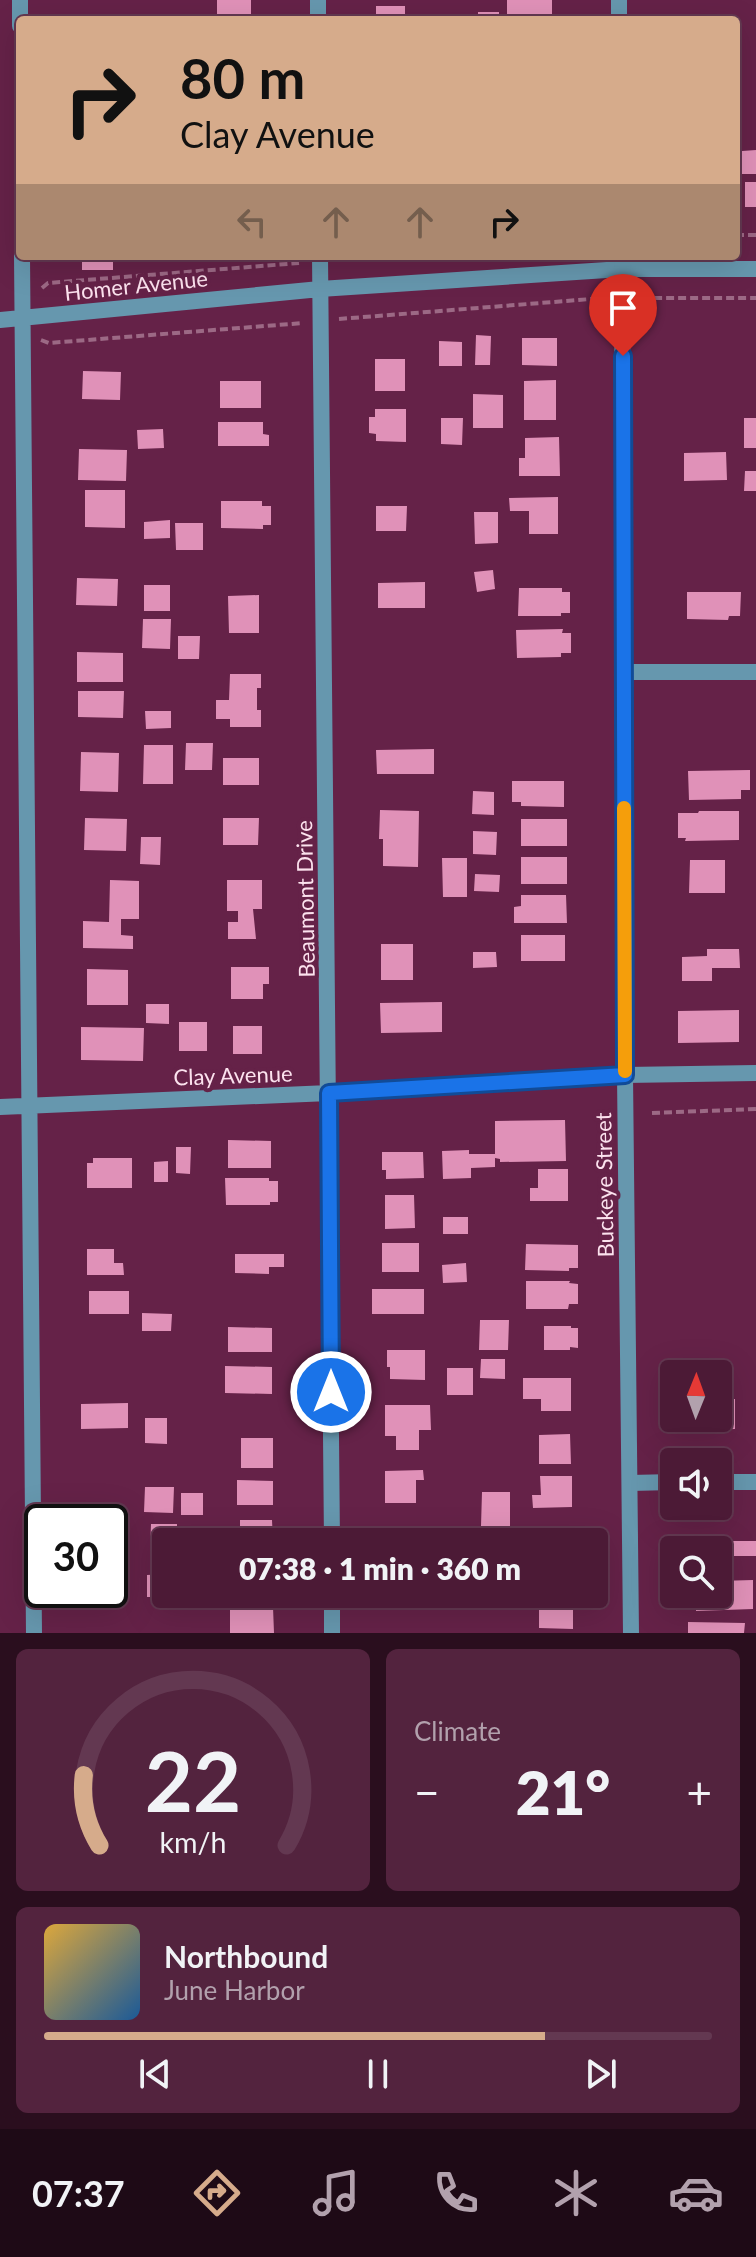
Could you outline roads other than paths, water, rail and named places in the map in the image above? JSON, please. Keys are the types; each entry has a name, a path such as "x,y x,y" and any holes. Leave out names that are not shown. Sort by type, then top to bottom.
{"street":[{"path":"22,260 34,1633"},
{"name":"Beaumont Drive","path":"320,260 332,1528"},
{"name":"Homer Avenue","path":"0,320 622,262 756,269"},
{"name":"Buckeye Street","path":"622,262 631,1633"},
{"path":"624,672 756,672"},
{"name":"Clay Avenue","path":"0,1107 329,1093 625,1075 756,1073"},
{"path":"630,1483 660,1482"},
{"path":"732,1482 756,1482"},
{"path":"332,1608 332,1633"}]}
